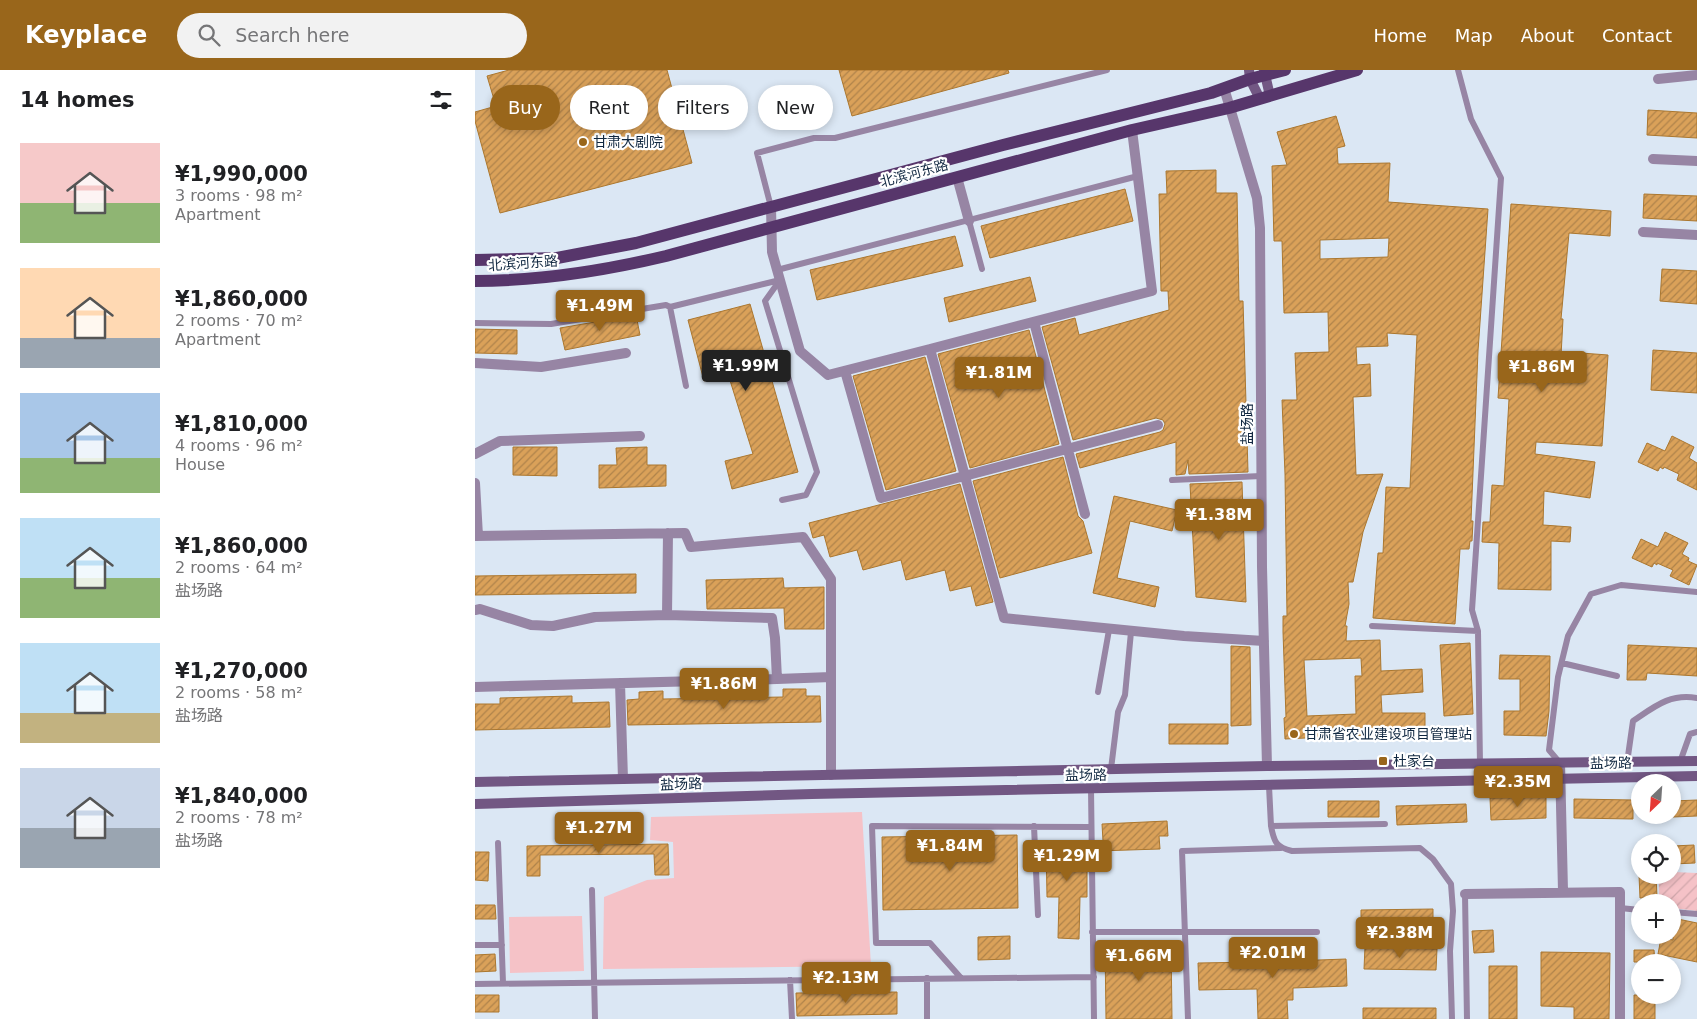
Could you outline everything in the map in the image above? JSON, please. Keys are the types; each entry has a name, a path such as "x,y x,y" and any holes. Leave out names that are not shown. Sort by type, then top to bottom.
{"main road":[{"name":"北滨河东路","path":"475,260 557,258 636,243 1012,143 1211,93 1249,74 1285,70"},
{"name":"北滨河东路","path":"475,281 550,278 593,272 666,256 1132,130 1229,108 1357,70"},
{"path":"1264,73 1265,98"},
{"path":"1249,74 1265,98"},
{"name":"盐场路","path":"475,782 1267,766 1697,761"},
{"name":"盐场路","path":"475,804 812,794 1697,776"}],"street":[{"path":"1658,78 1697,75"},
{"name":"盐场路","path":"1224,88 1257,198 1260,228 1261,476 1267,766"},
{"path":"771,207 773,227 772,252 800,351 828,375 1153,291 1132,130"},
{"path":"1653,159 1697,161"},
{"path":"957,177 969,221"},
{"path":"1643,232 1697,235"},
{"path":"1034,322 1085,514"},
{"path":"930,349 1004,618 1131,632 1264,641"},
{"path":"475,363 541,366 626,353"},
{"path":"845,371 881,498 1158,425"},
{"path":"475,454 500,441 640,436"},
{"path":"475,483 477,536 685,533 691,547 803,537 831,579 831,775"},
{"path":"667,614 668,534"},
{"path":"475,610 531,625 553,626 595,617 667,614 772,618 777,679"},
{"path":"475,687 831,677"},
{"path":"620,683 623,779"},
{"path":"1560,764 1563,892"},
{"path":"1465,894 1620,892 1620,1019"}],"lane":[{"path":"771,207 757,153 814,138 835,138 1107,70"},
{"path":"1458,70 1471,119 1501,178 1472,610 1478,631 1479,764"},
{"path":"475,323 551,324 666,305 670,307 969,221 1138,176"},
{"path":"969,221 982,270"},
{"path":"778,275 765,301 817,472 805,495 783,500"},
{"path":"670,307 686,386"},
{"path":"1172,480 1261,476"},
{"path":"1560,764 1549,750 1558,677 1569,636 1591,594 1621,585 1697,592"},
{"path":"1372,626 1478,631"},
{"path":"1098,692 1109,630"},
{"path":"1111,769 1118,712 1125,695 1131,632"},
{"path":"1561,663 1617,676"},
{"path":"1627,763 1633,721 1659,703 1685,696 1697,698"},
{"path":"1680,762 1690,734 1697,732"},
{"path":"1269,786 1271,826 1274,839 1281,848"},
{"path":"1091,789 1094,1019"},
{"path":"1271,826 1385,824"},
{"path":"961,978 930,943 876,942 872,826 1091,827"},
{"path":"1034,826 1038,915"},
{"path":"498,843 503,983"},
{"path":"1189,1019 1182,851 1281,848 1292,851 1420,848 1433,859 1451,884 1453,911 1451,951 1452,1019"},
{"path":"593,890 595,1019"},
{"path":"1465,894 1467,1019"},
{"path":"1620,908 1631,909"},
{"path":"1681,913 1697,914"},
{"path":"1092,932 1317,932"},
{"path":"475,944 502,945"},
{"path":"475,984 1094,977"},
{"path":"927,978 927,1019"},
{"path":"790,980 791,1019"}],"shaded area":[{"path":"862,812 871,966 603,969 604,897 647,880 674,878 673,842 650,840 651,817"},
{"path":"1681,872 1697,873 1697,911 1681,909 1681,894 1659,894 1659,884 1681,884"},
{"path":"582,916 584,971 510,973 509,917"}],"building":[{"name":"甘肃大剧院","path":"509,70 667,70 671,85 658,85 658,130 683,130 692,163 500,213 475,121 475,112 490,108 490,130 560,130 560,85 490,86 487,76"},
{"path":"839,70 1008,70 1009,73 852,116"},
{"path":"1648,110 1697,113 1697,138 1647,135"},
{"path":"1336,116 1345,146 1337,148 1338,164 1390,163 1388,202 1488,209 1478,351 1471,521 1473,521 1472,541 1470,541 1469,549 1460,549 1455,624 1373,618 1378,553 1383,553 1386,487 1410,488 1417,335 1387,333 1388,346 1356,347 1357,365 1370,364 1371,396 1353,397 1356,475 1383,474 1363,532 1353,582 1348,582 1349,604 1345,626 1347,626 1346,641 1380,640 1381,671 1422,669 1423,692 1381,695 1382,713 1425,713 1425,734 1285,739 1283,616 1287,616 1282,400 1297,400 1295,353 1329,352 1328,312 1284,313 1282,241 1274,241 1272,166 1287,165 1277,132","holes":["1389,238 1388,257 1320,259 1320,240","1361,658 1362,676 1355,676 1356,714 1307,716 1304,660"]},
{"path":"1216,170 1216,193 1237,193 1239,301 1243,301 1248,472 1189,474 1188,460 1185,474 1176,475 1176,442 1080,468 1076,454 1160,432 1165,424 1163,420 1156,418 1073,440 1042,327 1075,318 1079,335 1169,310 1168,291 1161,291 1159,194 1167,194 1166,171"},
{"path":"1125,189 1133,221 990,258 981,226"},
{"path":"1644,194 1697,196 1697,221 1643,218"},
{"path":"1511,204 1611,211 1610,236 1569,233 1561,319 1563,319 1561,356 1580,358 1581,353 1608,355 1602,446 1536,442 1535,454 1595,462 1590,498 1544,491 1543,525 1571,527 1570,542 1551,541 1551,590 1498,589 1499,543 1482,542 1483,522 1490,522 1492,485 1504,486 1509,399 1498,398"},
{"path":"955,236 963,266 817,300 810,270"},
{"path":"1662,269 1697,271 1697,304 1660,301"},
{"path":"1030,277 1036,301 949,322 944,298"},
{"path":"750,304 798,472 732,489 725,461 753,454 728,374 704,381 688,320"},
{"path":"636,315 640,335 565,350 560,328"},
{"path":"475,329 517,330 517,354 475,353"},
{"path":"1029,330 1059,444 970,468 938,354"},
{"path":"1653,350 1697,353 1697,393 1651,390"},
{"path":"925,357 956,471 886,490 853,376"},
{"path":"1672,436 1694,447 1689,458 1697,463 1697,490 1677,480 1679,474 1664,467 1663,469 1660,467 1658,471 1638,462 1647,443 1665,451"},
{"path":"513,447 557,447 557,476 513,475"},
{"path":"647,447 647,465 666,465 666,486 599,488 599,465 617,465 616,448"},
{"path":"1063,457 1078,516 1083,521 1092,553 1000,578 973,481"},
{"path":"1242,482 1246,602 1196,597 1190,484"},
{"path":"960,484 993,602 976,606 971,586 950,591 945,570 906,580 901,560 863,570 857,550 830,557 824,535 813,538 809,523"},
{"path":"1114,496 1177,510 1172,531 1130,521 1117,578 1159,587 1155,607 1093,593"},
{"path":"1665,532 1688,543 1682,554 1689,558 1688,561 1697,565 1689,585 1670,576 1673,570 1657,563 1657,565 1654,563 1652,567 1632,558 1641,539 1658,547"},
{"path":"636,574 636,593 475,595 475,576"},
{"path":"783,578 784,588 824,587 824,629 785,629 784,608 707,609 706,580"},
{"path":"1470,643 1473,714 1444,716 1440,645"},
{"path":"1628,645 1697,648 1697,676 1647,673 1646,680 1627,680"},
{"path":"1231,646 1250,647 1251,725 1231,726"},
{"path":"1500,655 1550,656 1549,711 1546,736 1504,735 1504,711 1520,711 1520,679 1499,679"},
{"path":"783,689 806,689 806,696 820,696 821,722 628,725 627,700 639,699 639,692 663,691 663,699 783,697"},
{"path":"572,696 572,703 609,702 610,727 475,730 475,704 500,704 500,698"},
{"path":"1169,724 1228,724 1228,744 1169,744"},
{"path":"1546,797 1546,818 1491,820 1490,798"},
{"path":"1574,799 1631,800 1631,819 1574,818"},
{"path":"1697,800 1697,816 1681,817 1681,801"},
{"path":"1328,801 1379,801 1379,817 1328,817"},
{"path":"1466,804 1467,822 1397,825 1396,806"},
{"path":"1167,821 1168,836 1159,836 1160,849 1097,851 1097,841 1103,841 1102,824"},
{"path":"1017,835 1018,908 883,910 882,837"},
{"path":"1046,841 1087,841 1087,897 1080,897 1079,939 1058,938 1059,897 1047,897"},
{"path":"668,844 669,875 655,875 654,854 540,855 540,876 527,876 527,846"},
{"path":"1694,845 1695,863 1681,864 1681,846"},
{"path":"475,852 489,852 488,881 475,880"},
{"path":"1639,884 1656,884 1657,894 1640,894"},
{"path":"475,905 495,905 496,919 475,919"},
{"path":"1433,909 1433,928 1361,929 1361,910"},
{"path":"1681,920 1697,923 1697,962 1681,959 1681,954 1658,954 1660,944 1681,944"},
{"path":"1493,930 1494,952 1474,953 1472,931"},
{"path":"1010,936 1010,959 978,960 978,937"},
{"path":"1105,944 1171,944 1172,1019 1106,1019"},
{"path":"1365,947 1437,949 1436,970 1364,969"},
{"path":"1634,950 1654,950 1654,954 1634,954"},
{"path":"1292,952 1292,961 1346,959 1347,986 1293,988 1293,1000 1287,1000 1288,1019 1258,1019 1257,989 1199,990 1198,963 1256,962 1256,953"},
{"path":"1541,952 1610,953 1609,1019 1574,1019 1574,1007 1541,1006"},
{"path":"495,954 496,971 475,972 475,955"},
{"path":"1489,966 1517,966 1517,1019 1489,1019"},
{"path":"897,992 897,1014 797,1016 796,993"},
{"path":"475,995 499,995 499,1012 475,1012"},
{"path":"1634,1004 1655,1004 1655,1019 1634,1019"},
{"path":"1363,1008 1436,1008 1436,1019 1363,1019"}],"place":[{"name":"甘肃大剧院","path":"583,142"},
{"name":"甘肃省农业建设项目管理站","path":"1294,734"},
{"name":"杜家台","path":"1383,761"}]}
